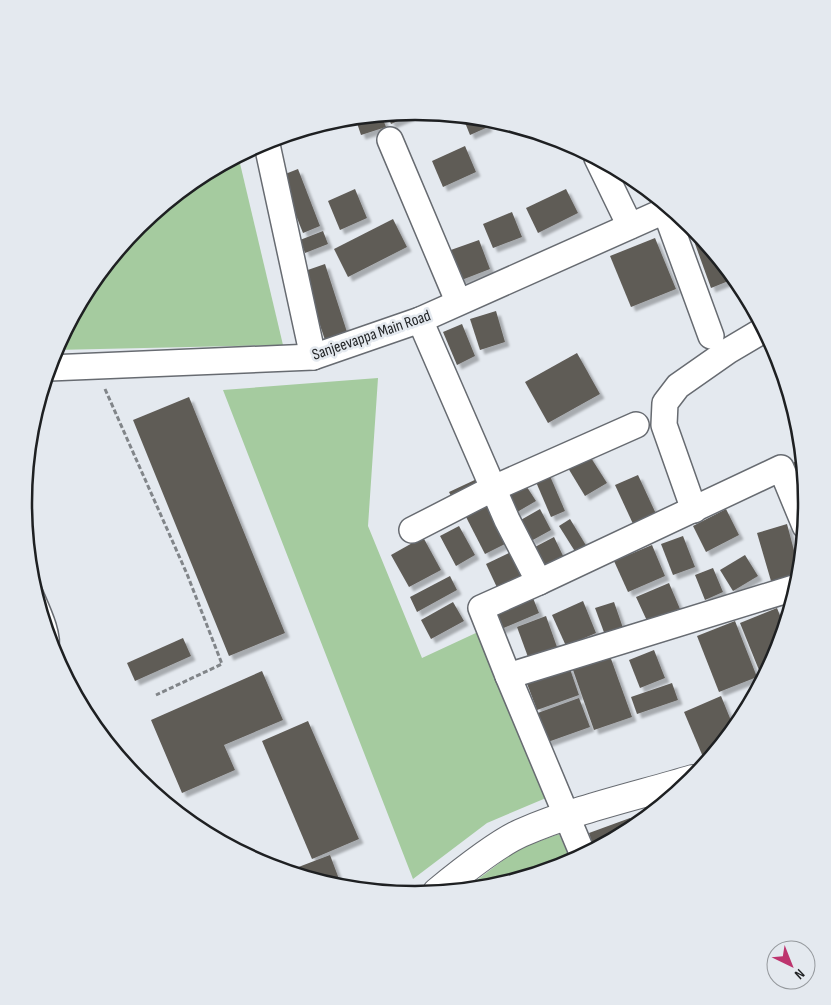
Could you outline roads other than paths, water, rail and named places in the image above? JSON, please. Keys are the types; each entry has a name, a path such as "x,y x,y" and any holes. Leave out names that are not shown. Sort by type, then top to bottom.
{"street":[{"path":"390,140 458,301"},
{"path":"268,149 313,357"},
{"path":"602,168 630,226"},
{"name":"Sanjeevappa Main Road","path":"57,368 313,357 420,320 458,301 663,211"},
{"path":"671,218 711,336"},
{"path":"420,320 494,488 539,582"},
{"path":"694,510 664,424 665,403 678,386 728,351 759,333"},
{"path":"412,530 494,488 636,425"},
{"path":"580,848 481,608 781,468 798,493"},
{"path":"508,676 788,590"},
{"path":"447,884 463,871 520,834 567,817 673,785"}]}
